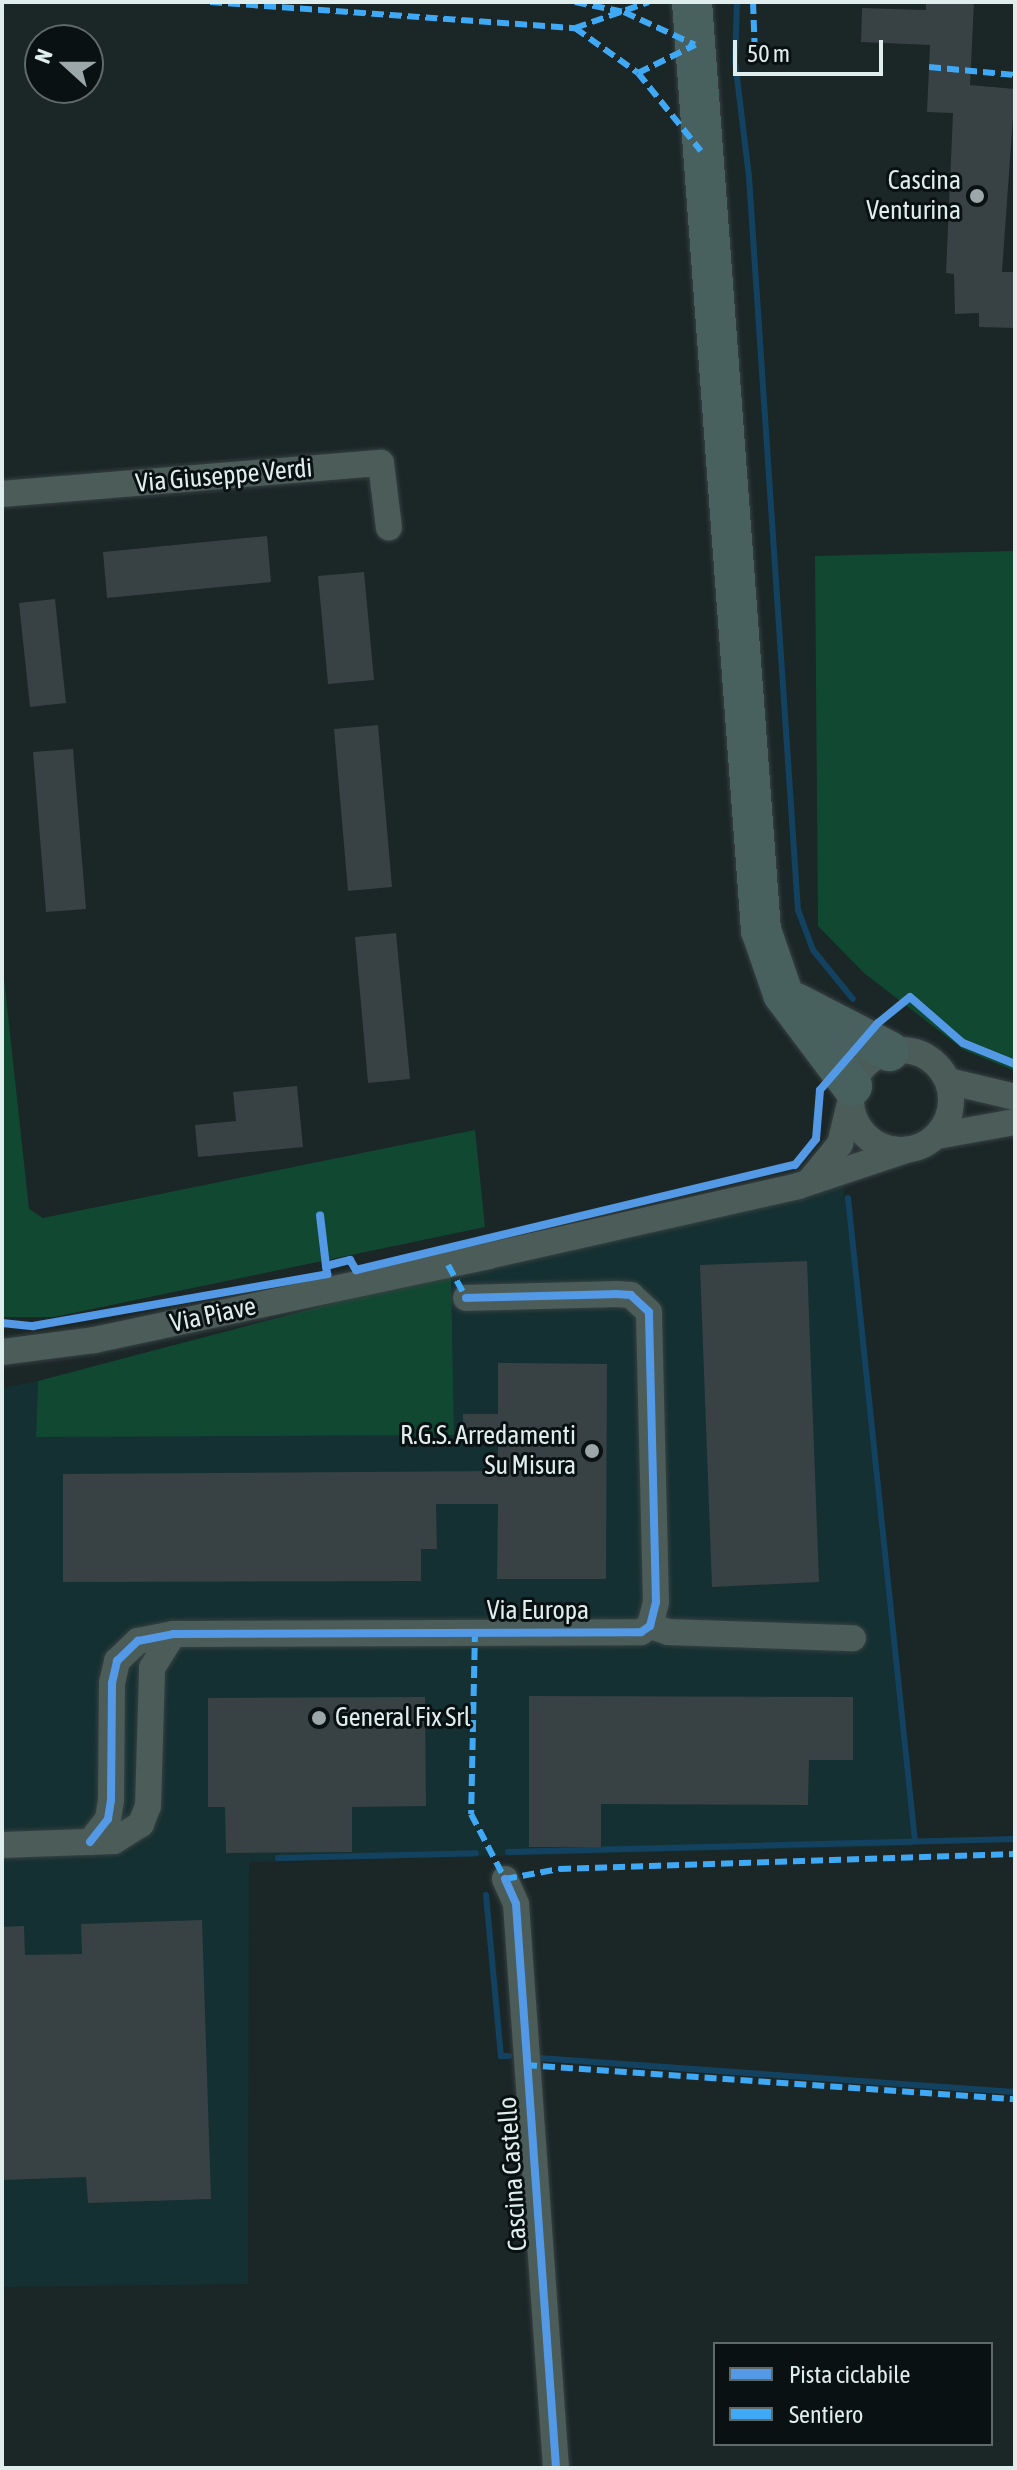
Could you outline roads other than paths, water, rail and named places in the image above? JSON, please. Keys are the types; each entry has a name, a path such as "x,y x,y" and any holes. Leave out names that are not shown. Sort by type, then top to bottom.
{"highway":[{"path":"692,2 761,930 783,994 851,1094"},
{"path":"783,994 825,1022 889,1051"}],"street":[{"name":"Via Giuseppe Verdi","path":"2,494 381,463 389,528"},
{"path":"889,1051 920,1053 948,1081 1015,1097"},
{"name":"Via Piave","path":"798,1186 832,1159 851,1094 866,1064 889,1051"},
{"path":"937,1136 951,1110 948,1081"},
{"path":"851,1094 853,1118 873,1143 903,1151"},
{"name":"Via Piave","path":"2,1352 125,1334 798,1186 903,1151 937,1136 1015,1122"},
{"path":"466,1298 631,1295 649,1312 656,1602 650,1626"},
{"name":"Via Europa","path":"90,1842 108,1819 117,1661 128,1646 173,1634 641,1632 650,1626 668,1632 853,1638"},
{"path":"2,1845 114,1841 141,1824 148,1806 152,1668 173,1634"},
{"name":"Cascina Castello","path":"505,1879 516,1904 556,2468"}],"waterway":[{"path":"737,2 735,61 749,177 798,910 813,950 853,999"},
{"path":"848,1198 915,1842"},
{"path":"508,1852 1015,1839"},
{"path":"278,1858 476,1853"},
{"path":"486,1895 501,2056 509,2056"},
{"path":"539,2058 1015,2092"}],"place":[{"name":"Cascina Venturina","path":"977,196"},
{"name":"R.G.S. Arredamenti Su Misura","path":"592,1451"},
{"name":"General Fix Srl","path":"319,1718"}]}
